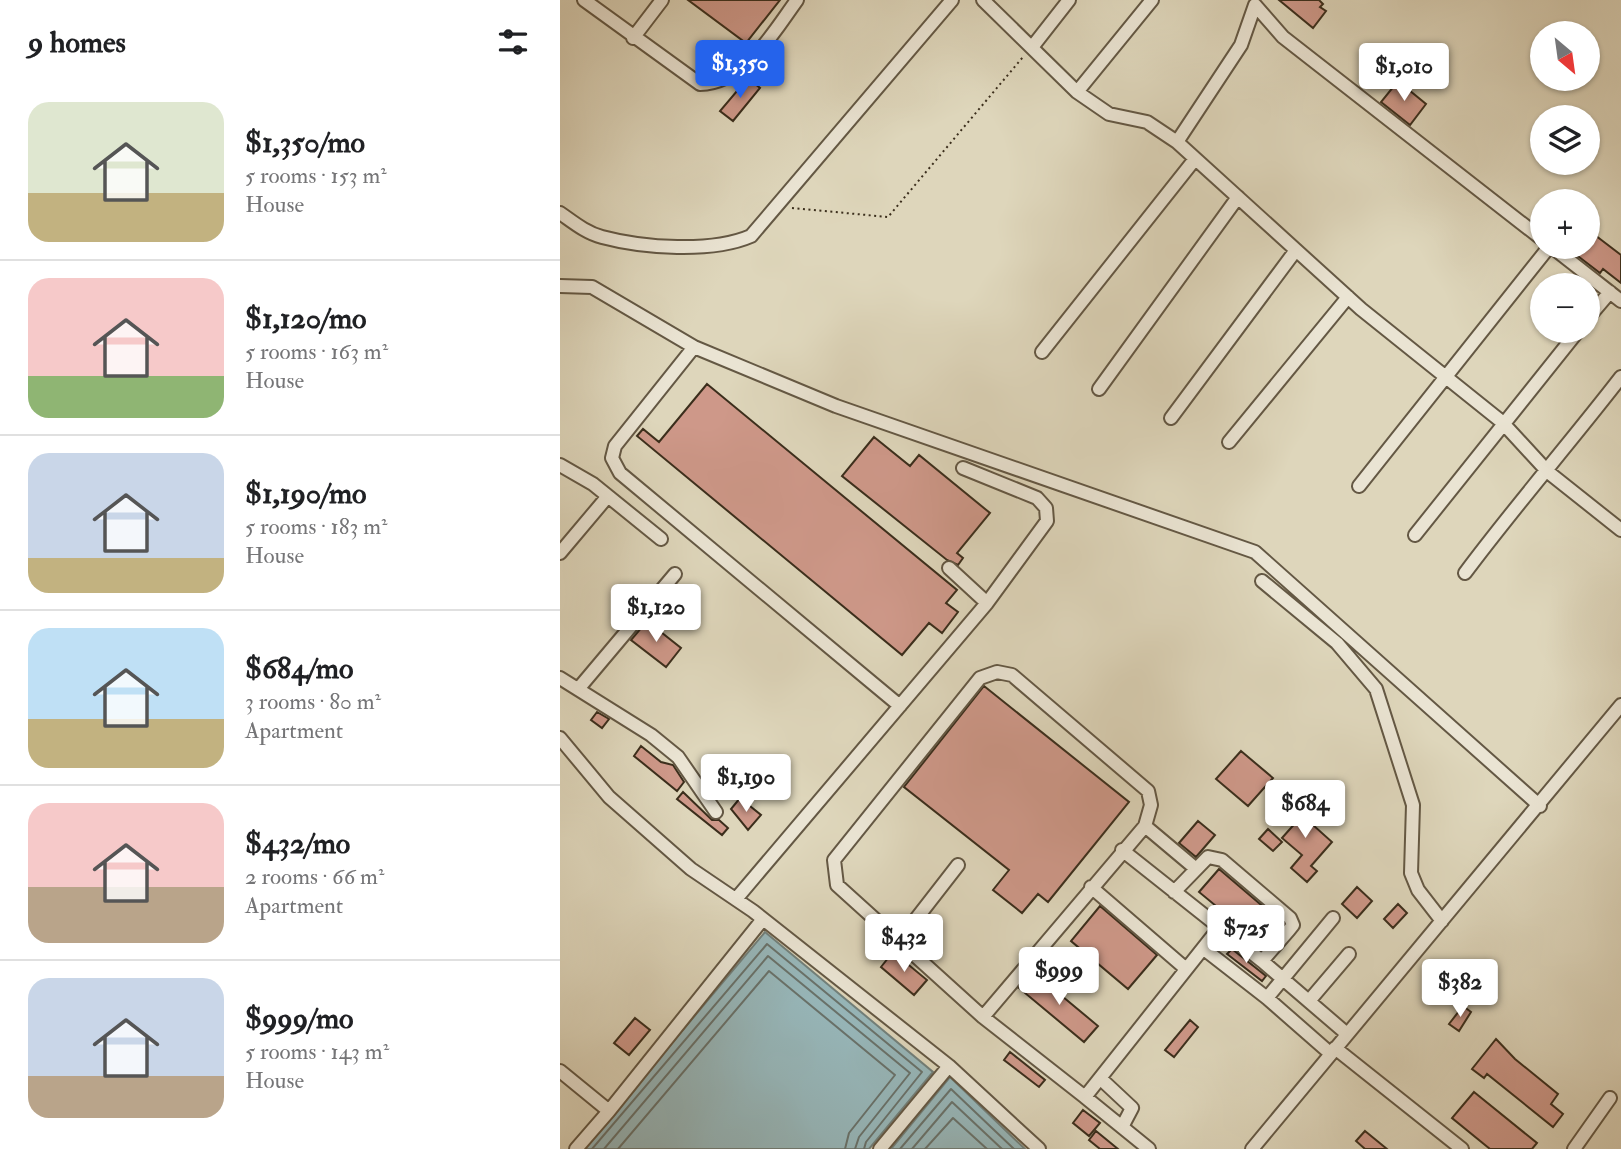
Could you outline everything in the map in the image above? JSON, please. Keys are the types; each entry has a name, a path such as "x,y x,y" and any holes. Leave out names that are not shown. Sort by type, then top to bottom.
{"street":[{"path":"584,0 700,84 716,84 733,75 797,0"},
{"path":"633,38 662,0"},
{"path":"560,213 585,231 602,237 707,247 751,236 952,0"},
{"path":"983,0 1001,21 1033,46 1077,92 1109,114 1147,122 1177,142 1348,297 1502,422 1548,472 1621,530"},
{"path":"1033,46 1069,0"},
{"path":"1077,92 1152,0"},
{"path":"1177,142 1241,45 1252,2"},
{"path":"1252,2 1283,37 1530,230"},
{"path":"1042,352 1195,159"},
{"path":"1099,389 1238,197"},
{"path":"1171,418 1296,250"},
{"path":"1359,486 1540,259"},
{"path":"1566,259 1621,301"},
{"path":"560,286 592,287 694,347 836,405 1255,552 1540,806"},
{"path":"1600,304 1610,292"},
{"path":"1230,442 1348,297"},
{"path":"1415,535 1567,343"},
{"path":"694,347 615,446 612,458 620,473 900,706"},
{"path":"1465,573 1519,500 1548,472 1621,377"},
{"path":"560,465 608,496 661,539"},
{"path":"736,899 987,603 1047,522 1046,508 1037,498 963,468"},
{"path":"560,553 608,496"},
{"path":"949,569 987,603"},
{"path":"579,688 675,574"},
{"path":"1262,582 1337,643 1377,689 1413,805 1411,873 1418,890 1442,921"},
{"path":"983,1017 1145,826 1151,806 1148,791 1012,674 997,672 980,678 834,860 837,885 983,1017 1149,1149"},
{"path":"560,678 652,735 678,757 716,812"},
{"path":"1252,1149 1620,707"},
{"path":"560,738 609,797 691,869 763,919 949,1066 1039,1149"},
{"path":"1145,826 1195,868"},
{"path":"1122,850 1262,961 1347,1034"},
{"path":"1174,892 1208,857 1222,860 1290,918 1293,925 1262,961"},
{"path":"899,941 958,865"},
{"path":"1091,887 1185,968"},
{"path":"1267,998 1333,918"},
{"path":"576,1149 763,919"},
{"path":"1085,1097 1219,928"},
{"path":"1204,949 1461,1149"},
{"path":"1309,1001 1349,954"},
{"path":"880,1149 949,1066"},
{"path":"560,1071 609,1111"},
{"path":"1101,1079 1132,1108 1122,1127"},
{"path":"1574,1149 1610,1098"}],"path":[{"path":"782,202 797,210 888,216 1033,46"}],"water":[{"path":"765,932 933,1072 869,1149 583,1149"},
{"path":"950,1077 1025,1149 891,1149"}],"building":[{"path":"688,0 780,0 746,43"},
{"path":"1279,0 1319,0 1323,4 1320,7 1326,11 1313,28"},
{"path":"748,78 760,88 733,121 720,111"},
{"path":"1398,81 1426,104 1410,125 1381,102"},
{"path":"1600,239 1621,255 1621,283 1603,269 1600,273 1582,259 1600,259"},
{"path":"707,384 957,590 946,603 958,612 942,633 929,623 902,655 637,436 643,429 659,442"},
{"path":"874,437 910,466 919,455 990,513 957,553 963,558 958,565 947,560 842,476"},
{"path":"647,621 681,648 666,667 631,640"},
{"path":"984,686 1129,802 1048,902 1038,894 1022,913 993,890 1009,870 904,787"},
{"path":"597,712 609,719 602,728 591,720"},
{"path":"641,746 661,762 673,765 684,782 677,791 634,756"},
{"path":"1241,751 1273,778 1248,806 1216,779"},
{"path":"683,792 712,820 719,820 728,828 722,835 677,799"},
{"path":"1301,795 1313,806 1304,817 1332,842 1311,866 1317,871 1307,882 1291,868 1302,855 1282,838 1298,820 1288,811"},
{"path":"740,798 761,815 748,830 731,809"},
{"path":"1198,821 1215,835 1196,857 1179,843"},
{"path":"1268,829 1282,842 1273,851 1259,839"},
{"path":"1219,869 1280,921 1262,944 1199,892"},
{"path":"1357,887 1372,901 1357,918 1342,904"},
{"path":"1398,904 1407,913 1393,928 1384,919"},
{"path":"1100,906 1157,955 1128,989 1071,941"},
{"path":"1232,949 1266,976 1262,981 1227,954"},
{"path":"893,952 927,980 914,995 881,967"},
{"path":"1033,972 1098,1026 1084,1042 1019,988"},
{"path":"1463,1006 1471,1012 1459,1031 1449,1024"},
{"path":"635,1018 650,1030 629,1055 614,1043"},
{"path":"1190,1020 1198,1027 1174,1057 1165,1050"},
{"path":"1496,1039 1515,1059 1558,1094 1551,1104 1563,1114 1553,1127 1487,1074 1484,1078 1472,1069"},
{"path":"1010,1052 1045,1080 1039,1087 1004,1060"},
{"path":"1474,1092 1537,1143 1532,1149 1490,1149 1452,1118"},
{"path":"1083,1110 1100,1123 1089,1136 1073,1123"},
{"path":"1096,1131 1118,1149 1100,1149 1089,1140"},
{"path":"1365,1131 1387,1149 1365,1149 1356,1141"}]}
